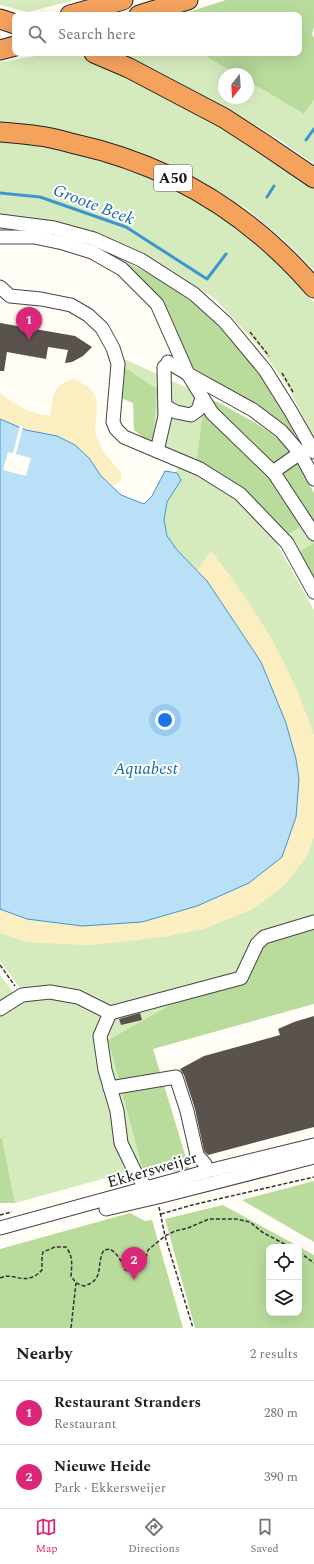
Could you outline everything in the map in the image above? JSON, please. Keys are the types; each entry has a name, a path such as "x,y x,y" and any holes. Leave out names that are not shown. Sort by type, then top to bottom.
{"highway":[{"path":"81,12 123,0"},
{"path":"149,12 188,0"},
{"path":"0,19 12,23"},
{"path":"0,30 12,28"},
{"path":"0,50 12,47"},
{"path":"101,56 129,68 224,118 314,178"},
{"name":"A50","path":"0,132 41,136 96,148 137,161 179,180 206,195 258,232 283,253 314,288"}],"street":[{"path":"0,221 54,228 94,239 141,260 194,294 225,322 265,370 290,410 308,451 314,479"},
{"path":"0,237 34,237 63,243 92,252 122,269 158,304 188,374 212,413 273,472 314,534"},
{"path":"0,287 10,296 41,298 71,305 88,315 102,328 113,348 118,364 113,422 116,429 124,438 200,469 240,494 288,543 314,592"},
{"path":"157,451 165,416 166,365 188,374 253,410 308,451"},
{"path":"165,406 176,412 191,415 198,410 202,398"},
{"path":"273,472 308,451"},
{"path":"0,1009 22,995 50,992 78,997 110,1014 241,978 257,944 264,937 314,922"},
{"path":"110,1014 100,1036 105,1070 117,1111 121,1144 135,1172 147,1189"},
{"path":"110,1088 176,1077 187,1111 197,1155 206,1169"},
{"name":"Ekkersweijer","path":"0,1228 147,1189 206,1169 314,1145"},
{"name":"Ekkersweijer","path":"0,1236 166,1195 206,1169 314,1157"}],"path":[{"path":"0,965 22,995"},
{"path":"193,1328 165,1236 161,1214 192,1205 314,1177"},
{"path":"0,1278 4,1276 18,1279 29,1279 37,1275 42,1270 43,1252 55,1247 66,1247 72,1258 71,1276 76,1283 84,1286 92,1284 99,1274 101,1254 104,1250 110,1249 114,1251 126,1270 132,1272 140,1269 145,1261 148,1250 165,1236 175,1230 188,1228 209,1219 236,1218 250,1222 262,1232 284,1244"},
{"path":"302,1254 314,1263"},
{"path":"71,1328 76,1283"}],"green space":[{"path":"0,0 74,0 28,12 0,5"},
{"path":"226,0 314,0 314,27 312,34 314,38 314,100 304,114 254,85 254,68 226,68 205,56 302,56 302,12 188,12"},
{"path":"36,56 82,56 117,71 192,108 314,186 314,270 286,242 246,208 182,172 143,154 78,135 0,125 0,62"},
{"path":"126,56 205,56 226,68 218,68 218,104"},
{"path":"254,85 304,114 314,100 314,164 294,149 218,104 254,104"},
{"path":"0,137 135,165 236,221 305,290 314,303 314,439 288,387 261,349 214,298 128,246 81,229 0,216"},
{"path":"114,256 162,280 200,308 249,356 287,415 299,438 255,405 197,377 161,303 139,277"},
{"path":"122,358 205,396 196,463 153,445 122,366"},
{"path":"122,366 157,389 153,445 134,430 133,403 121,398"},
{"path":"205,396 271,433 290,450 314,493 314,535 306,523 284,538 196,463"},
{"path":"179,465 216,485 255,516 277,544 314,610 314,736 295,687 278,651 257,616 227,572 211,551 197,571 177,550 167,536 164,520 167,502 181,480 176,472"},
{"path":"307,523 314,535 314,543 294,555 284,538"},
{"path":"314,543 314,591 294,555"},
{"path":"314,836 314,916 237,976 110,1009 47,986 20,988 0,961 0,933 28,942 91,945 168,936 206,928 308,854"},
{"path":"314,926 314,1004 153,1049 190,1171 143,1171 108,1040 184,997 246,980 264,940"},
{"path":"0,975 15,995 0,1004"},
{"path":"56,997 78,1002 97,1014 184,997 108,1040 143,1171 135,1170 15,1203 2,1138 0,1138 0,1016 5,1010 18,1002"},
{"path":"0,1138 2,1138 15,1203 0,1203"},
{"path":"314,1181 314,1242 242,1200"},
{"path":"223,1205 294,1244 266,1244 266,1316 302,1316 302,1248 314,1255 314,1328 195,1328 165,1219"},
{"path":"130,1213 145,1221 152,1220 183,1328 0,1328 0,1249"}],"sand":[{"path":"73,379 87,386 94,394 96,399 96,436 103,451 121,472 121,481 112,486 101,476 89,458 57,436 26,430 0,419 0,393 17,405 30,411 43,415 50,415 53,397 57,388"},
{"path":"211,551 239,588 272,639 298,692 314,736 314,836 308,854 285,885 251,910 206,928 168,936 91,945 28,942 0,933 0,909 27,919 142,922 197,906 249,883 296,759 286,723 261,662 207,581 197,571"}],"water":[{"name":"Aquabest","path":"0,419 26,430 57,436 75,445 89,458 101,476 121,495 144,504 152,496 165,471 177,473 181,480 167,502 164,520 167,536 177,550 207,581 261,662 286,723 296,759 299,779 296,817 282,857 249,883 197,906 142,922 82,926 27,919 0,909"}],"pier":[{"path":"20,425 23,427 16,454 31,458 26,476 3,470 8,452 13,453"}],"building":[{"path":"0,323 75,336 92,347 83,356 72,362 65,363 68,350 48,347 46,359 7,352 4,371 0,371"},
{"path":"140,1013 142,1020 121,1025 119,1019"},
{"path":"314,1016 314,1127 208,1155 204,1151 195,1109 184,1075 180,1069 204,1056 280,1035 278,1029"}],"waterway":[{"name":"Groote Beek","path":"306,140 314,129"},
{"name":"Groote Beek","path":"267,197 274,186"},
{"name":"Groote Beek","path":"0,193 40,197 126,227 207,279 226,254"}],"place":[{"name":"Restaurant Stranders","path":"29,340"},
{"name":"Nieuwe Heide","path":"134,1280"}]}
